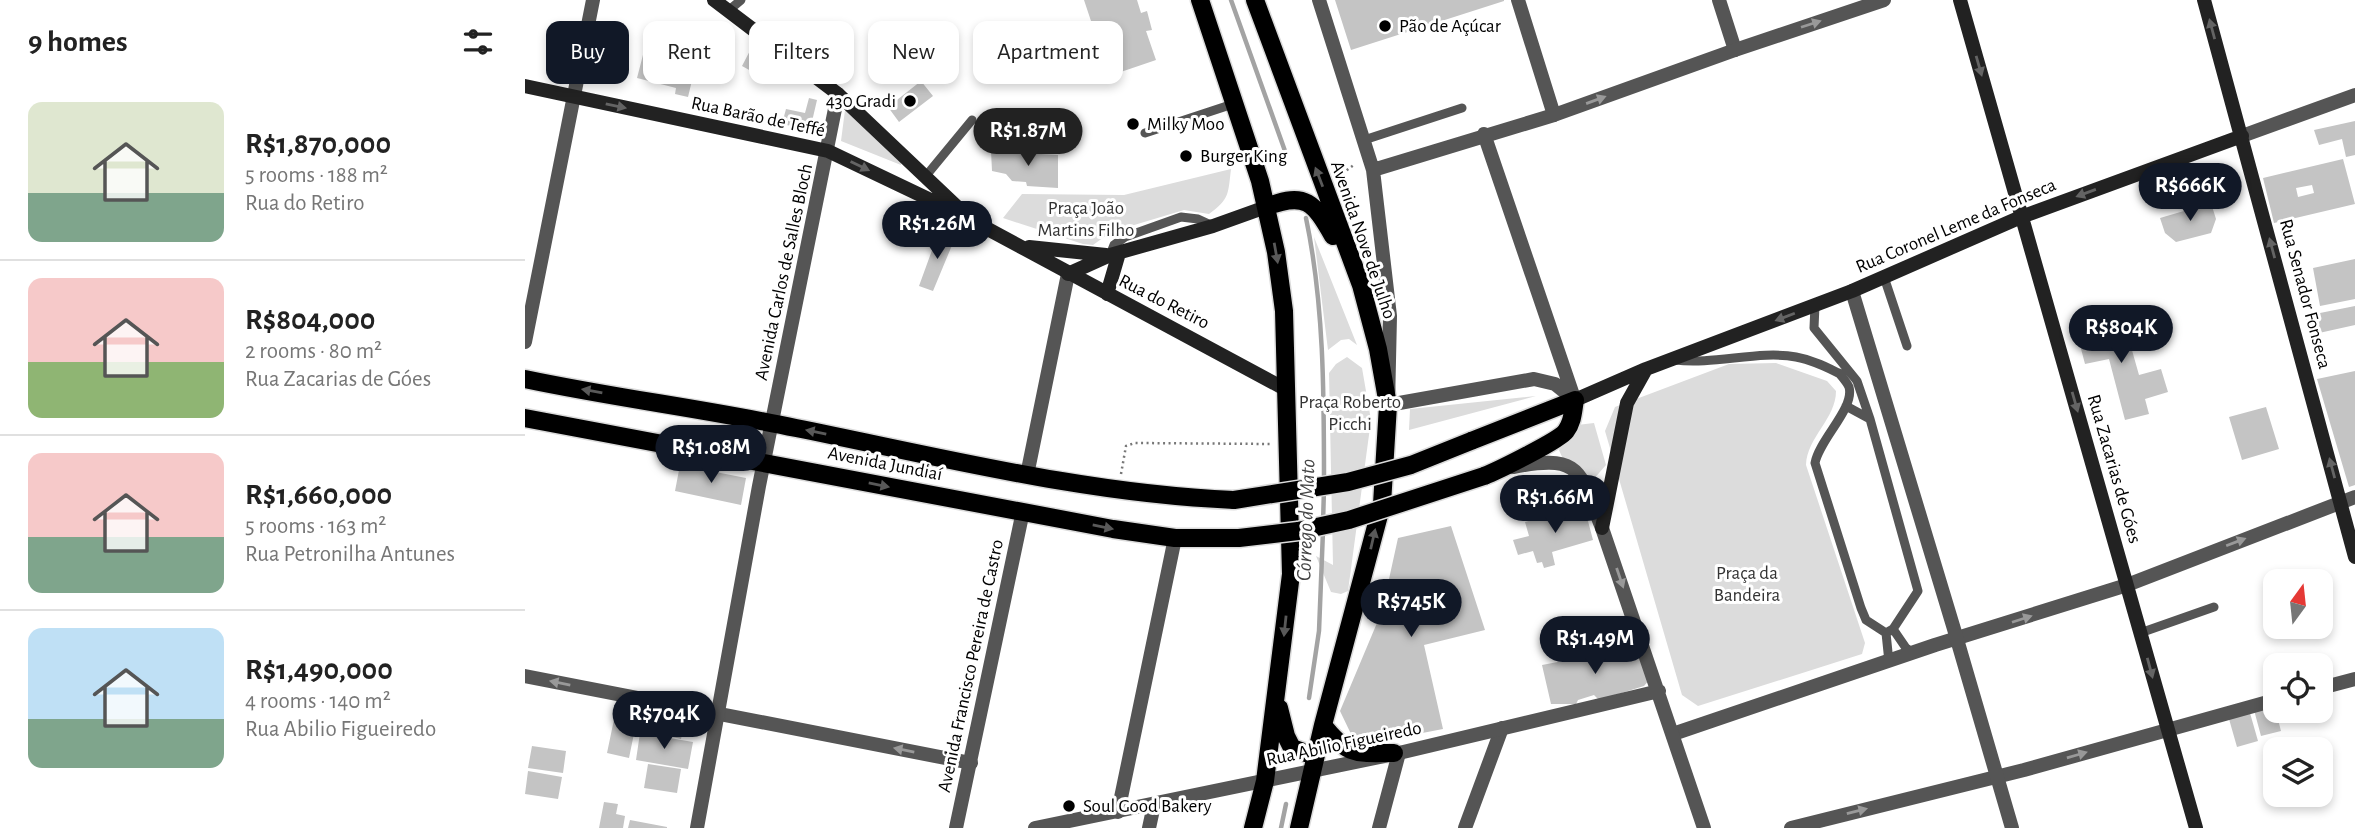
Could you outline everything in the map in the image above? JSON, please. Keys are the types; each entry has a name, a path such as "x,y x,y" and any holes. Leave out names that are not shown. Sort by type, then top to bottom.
{"main road":[{"name":"Rua do Retiro","path":"714,0 838,94 971,220 1287,390"},
{"path":"1200,0 1260,181 1276,253 1284,311 1291,575 1265,781 1253,828"},
{"name":"Avenida Nove de Julho","path":"1255,0 1361,285 1378,349 1388,405 1382,504 1323,725 1299,828"},
{"name":"Rua Zacarias de Góes","path":"1960,0 2196,828"},
{"name":"Rua Senador Fonseca","path":"2204,0 2348,499 2355,558"},
{"name":"Rua Barão de Teffé","path":"525,86 828,151 971,220"},
{"name":"Rua Coronel Leme da Fonseca","path":"1574,400 1646,369 1852,291 2021,217 2242,135"},
{"path":"1067,274 1115,254 1294,199 1308,202 1317,209 1361,285"},
{"name":"Rua do Retiro","path":"1024,247 1115,254"},
{"path":"1107,294 1115,254"},
{"path":"1602,528 1627,403 1646,369"},
{"name":"Avenida Jundiaí","path":"525,379 772,423 1119,491 1234,500 1348,482 1411,465 1574,400 1571,422 1564,435 1493,473 1349,520 1298,531 1239,538 1175,538 1113,529 525,418"},
{"path":"1276,698 1292,748 1306,753 1318,749"},
{"path":"1323,725 1337,743 1355,753 1397,753"}],"street":[{"path":"525,342 593,0"},
{"path":"1319,0 1373,170 1391,316 1388,405 1534,379 1555,384 1574,400"},
{"path":"1518,0 1554,115"},
{"path":"1719,0 1735,50"},
{"path":"1373,170 1554,115 1884,0"},
{"name":"Avenida Carlos de Salles Bloch","path":"697,828 764,462 838,94"},
{"name":"Rua Coronel Leme da Fonseca","path":"2242,135 2355,95"},
{"path":"1484,135 1574,400"},
{"path":"1027,475 1067,274"},
{"path":"1852,291 2012,828"},
{"path":"1493,473 1543,461 1565,464 1583,481 1602,528 1705,828"},
{"path":"1673,734 1913,653 2127,585 2348,499"},
{"name":"Avenida Francisco Pereira de Castro","path":"956,828 1023,511"},
{"path":"1118,812 1175,538"},
{"path":"525,676 971,763"},
{"path":"2333,685 2355,679"},
{"name":"Rua Abilio Figueiredo","path":"1035,828 1397,753 1659,691"},
{"path":"1791,828 1996,776 2263,703"},
{"path":"1465,828 1502,728"},
{"path":"1379,828 1397,753"},
{"path":"1149,828 1153,805"}],"lane":[{"path":"728,11 741,0"},
{"path":"1145,133 1233,104"},
{"path":"1364,140 1462,108"},
{"path":"925,177 972,120"},
{"path":"1884,277 1906,346"},
{"path":"1815,305 1814,328 1857,381 1918,591 1890,631 1889,662"},
{"path":"1671,360 1709,362 1764,356 1794,356 1821,364 1857,381"},
{"path":"1839,373 1849,386 1849,397 1818,451 1815,463 1866,620 1890,631 1913,653"},
{"path":"1846,406 1870,419"},
{"path":"2140,633 2214,607"}],"path":[{"path":"1119,491 1126,446 1135,443 1289,444"}],"green space":[{"path":"845,110 902,158 901,165 841,141"},
{"name":"Praça João Martins Filho","path":"1231,169 1227,195 1209,214 1184,210 1111,232 1093,245 1003,218 1022,194 1124,195"},
{"path":"1314,237 1357,345 1349,339 1341,340 1328,350"},
{"name":"Praça Roberto Picchi","path":"1347,357 1362,368 1371,420 1348,591 1341,594 1331,592 1316,556 1333,565 1329,373"},
{"name":"Praça da Bandeira","path":"1776,363 1827,381 1836,391 1835,401 1811,446 1806,465 1865,643 1862,654 1698,706 1682,695 1605,431 1615,407 1729,364"},
{"path":"1536,396 1409,430 1410,409"},
{"path":"1594,423 1606,465 1579,496 1559,450 1577,425"}],"building":[{"path":"1084,0 1137,0 1141,13 1147,11 1152,30 1146,31 1156,60 1123,71 1123,21 1091,21"},
{"name":"Pão de Açúcar","path":"1335,0 1504,0 1504,1 1351,50"},
{"path":"749,53 749,70 742,66"},
{"path":"643,55 643,80 637,78"},
{"path":"660,84 691,84 688,97 675,94 676,88"},
{"name":"430 Gradi","path":"917,84 923,84 933,96 899,122 888,107"},
{"path":"809,98 817,100 810,130 782,124 786,109 805,113"},
{"path":"2355,121 2355,155 2346,157 2342,139 2319,145 2314,130"},
{"path":"991,151 1058,155 1058,188 1027,186 1026,182 1012,181 1006,174 992,171"},
{"path":"2343,159 2355,204 2274,223 2263,178","holes":["2312,185 2314,193 2298,197 2296,188"]},
{"path":"2211,203 2216,219 2211,233 2176,242 2165,233 2160,218"},
{"path":"939,231 955,238 933,291 919,286"},
{"path":"2355,259 2355,299 2320,306 2313,268"},
{"path":"2355,306 2355,325 2310,335 2305,316"},
{"path":"2122,315 2139,375 2161,369 2168,392 2145,399 2149,414 2125,420 2109,359 2085,364 2075,326 2094,321 2098,337 2106,335 2103,319"},
{"path":"2355,371 2355,485 2349,487 2317,379"},
{"path":"2266,407 2279,449 2242,460 2229,417"},
{"path":"680,465 746,478 741,505 675,491"},
{"path":"1584,506 1593,540 1552,552 1555,565 1544,568 1542,562 1537,563 1533,551 1518,555 1513,540 1529,536 1525,522"},
{"path":"1451,526 1485,630 1424,645 1443,729 1381,741 1351,734 1340,711 1382,611 1398,538"},
{"path":"1636,647 1650,679 1644,686 1599,700 1594,695 1578,700 1576,704 1551,704 1542,665"},
{"path":"617,705 639,709 629,758 607,753"},
{"path":"2263,707 2263,723 2279,723 2281,731 2261,736 2254,710"},
{"path":"665,712 686,717 681,739 660,734"},
{"path":"2250,713 2258,741 2237,747 2229,719"},
{"path":"640,733 693,742 688,769 636,760"},
{"path":"532,746 566,751 563,773 528,768"},
{"path":"648,764 681,769 677,793 644,788"},
{"path":"528,771 562,777 558,799 525,794"},
{"path":"604,802 618,804 616,814 625,816 623,828 599,828"},
{"path":"630,820 667,827 667,828 628,828"}],"waterway":[{"name":"Córrego do Mato","path":"1231,0 1285,151"},
{"name":"Córrego do Mato","path":"1306,218 1320,316 1324,481"},
{"name":"Córrego do Mato","path":"1323,523 1324,489"},
{"name":"Córrego do Mato","path":"1309,698 1319,631 1323,531"},
{"name":"Córrego do Mato","path":"1281,828 1286,804"}],"place":[{"name":"Pão de Açúcar","path":"1385,26"},
{"name":"430 Gradi","path":"910,101"},
{"name":"Milky Moo","path":"1133,124"},
{"name":"Burger King","path":"1186,156"},
{"name":"Soul Good Bakery","path":"1069,806"}]}
